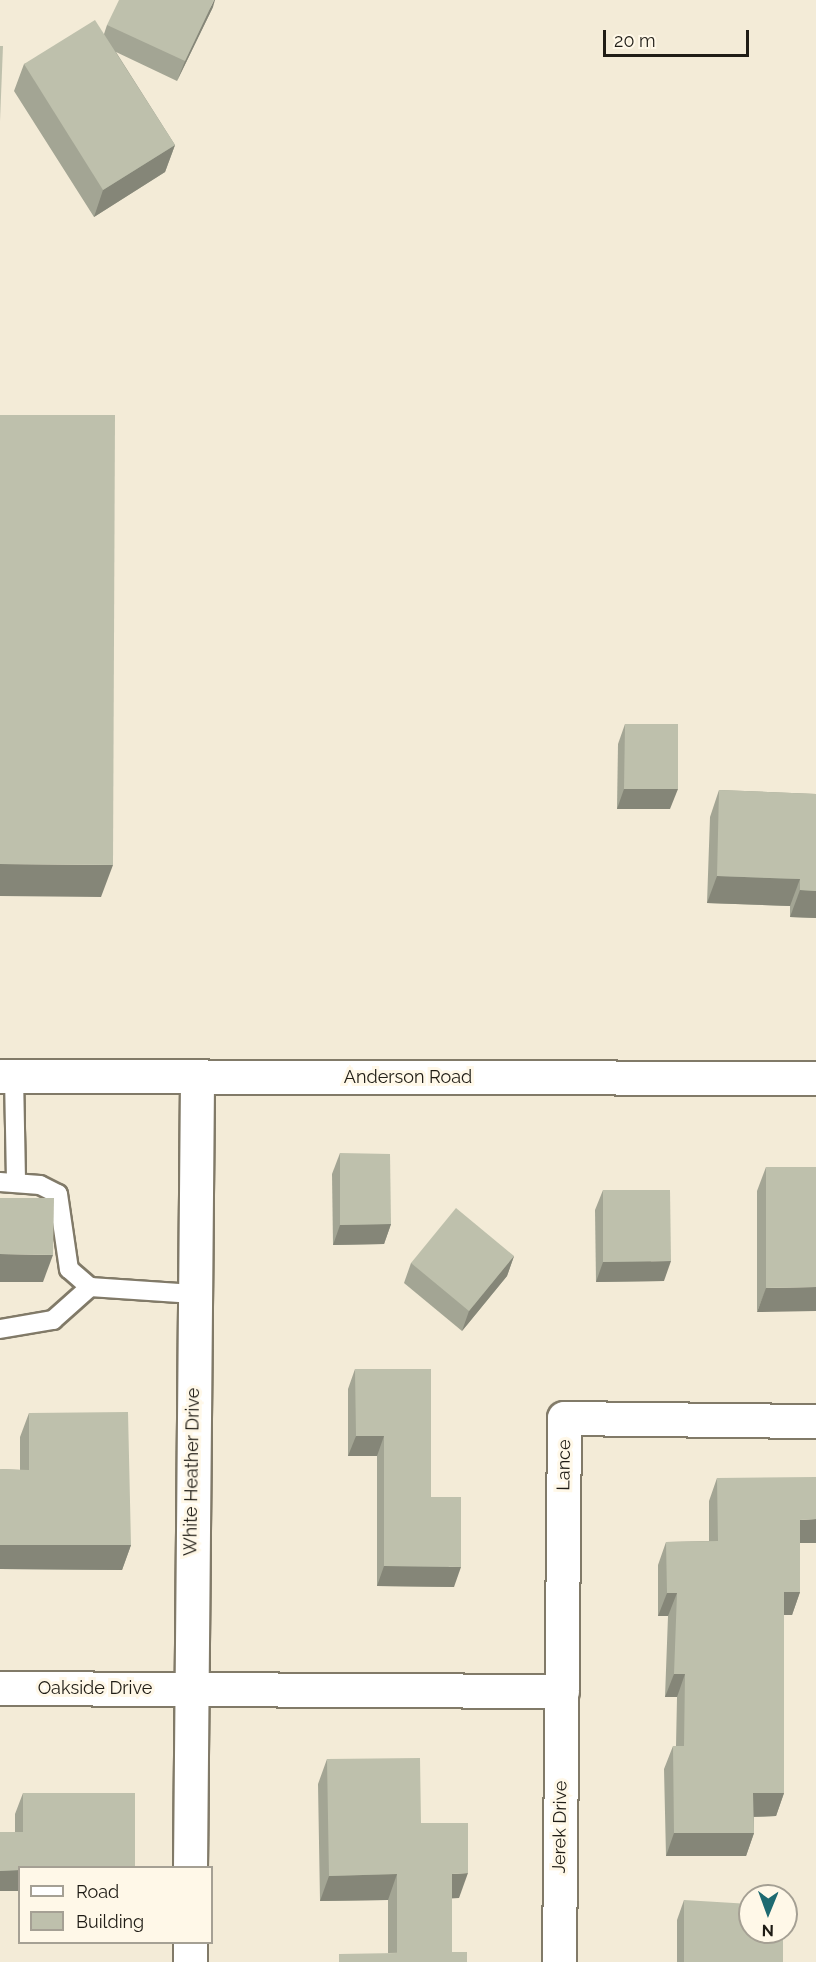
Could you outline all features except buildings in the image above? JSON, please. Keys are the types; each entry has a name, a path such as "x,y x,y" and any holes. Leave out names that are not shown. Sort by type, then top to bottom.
{"street":[{"name":"Anderson Road","path":"7,1076 816,1078"},
{"name":"White Heather Drive","path":"190,1866 189,1687 197,1077"},
{"name":"Lance","path":"562,1691 564,1419 816,1421"},
{"name":"Oakside Drive","path":"0,1688 189,1687 562,1691"},
{"name":"Jerek Drive","path":"559,1962 562,1691"},
{"path":"190,1944 190,1962"}],"lane":[{"path":"7,1076 8,1182 39,1185 58,1194 69,1269 90,1287 194,1294"},
{"path":"0,1329 53,1320 90,1287"}]}
